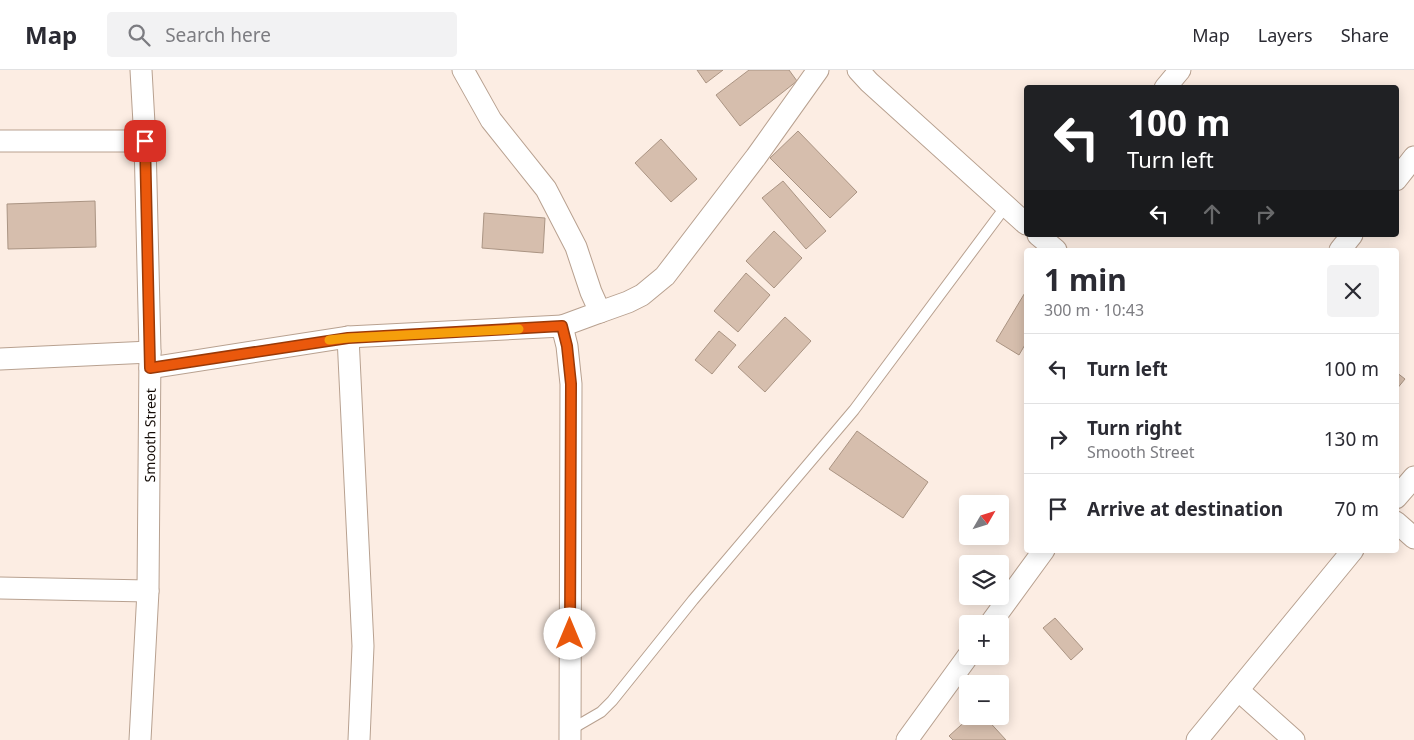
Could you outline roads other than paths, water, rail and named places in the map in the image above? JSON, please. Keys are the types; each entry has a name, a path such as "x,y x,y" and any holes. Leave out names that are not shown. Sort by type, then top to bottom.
{"street":[{"name":"Smooth Street","path":"140,740 148,591 150,360 145,141 141,70"},
{"path":"462,70 491,120 546,189 576,247 591,292 600,312"},
{"path":"0,359 150,360 348,338 562,326 628,302 642,294 665,276 723,202 818,70"},
{"path":"1168,85 1180,70"},
{"path":"868,74 1024,221"},
{"path":"0,141 145,141"},
{"path":"1399,176 1414,157"},
{"path":"1342,248 1350,237"},
{"path":"562,326 567,346 571,384 570,735"},
{"path":"348,338 363,646 359,740"},
{"path":"1399,495 1414,478"},
{"path":"1399,525 1414,538"},
{"path":"997,615 1042,553"},
{"path":"1197,740 1351,553"},
{"path":"0,588 148,591"},
{"path":"907,740 961,665"},
{"path":"1238,690 1294,740"}],"lane":[{"path":"570,735 601,712 612,701 693,600 854,410 1006,206"}]}
